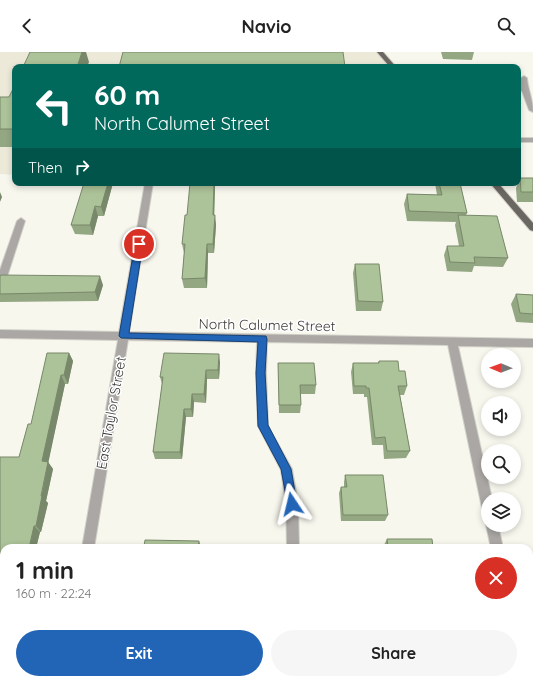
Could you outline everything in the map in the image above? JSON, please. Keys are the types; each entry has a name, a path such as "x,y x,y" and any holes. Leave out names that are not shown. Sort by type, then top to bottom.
{"main road":[{"path":"380,52 391,64"},
{"path":"497,186 533,228"}],"street":[{"path":"524,78 521,89 533,110"},
{"path":"521,140 533,140"},
{"name":"East Taylor Street","path":"89,544 149,186"},
{"path":"0,283 21,221"},
{"name":"North Calumet Street","path":"0,334 533,343"},
{"path":"262,339 261,373 263,426 286,469 292,504 293,544"},
{"path":"452,342 485,492"},
{"path":"494,532 496,544"}],"shaded area":[{"path":"0,52 380,52 390,64 12,64 12,175 0,174"}],"building":[{"path":"30,52 82,52 78,64 24,64"},
{"path":"123,52 343,52 345,64 120,64"},
{"path":"12,91 12,129 0,129 0,97 9,97"},
{"path":"521,178 533,178 533,192 521,192"},
{"path":"83,186 107,186 101,207 95,206 90,225 71,225"},
{"path":"190,186 214,186 213,215 215,215 213,244 207,244 205,278 182,279 185,244 182,244 185,215 187,215"},
{"path":"440,186 461,186 467,213 409,211 407,194 442,195"},
{"path":"458,215 497,216 508,258 474,257 475,263 450,262 447,246 464,246"},
{"path":"355,264 379,264 383,302 358,301"},
{"path":"1,275 100,276 95,292 0,294"},
{"path":"516,294 533,295 533,314 520,313"},
{"path":"47,353 69,353 64,375 61,375 42,461 48,462 36,526 34,526 30,544 0,544 0,457 19,457 28,424 31,424"},
{"path":"164,353 219,354 218,370 206,370 204,394 192,394 191,409 184,409 180,452 153,452 163,377 160,377"},
{"path":"379,361 398,361 399,371 405,371 407,386 398,386 410,451 387,451 385,437 375,438 369,388 366,388 366,386 354,386 353,363 379,363"},
{"path":"278,363 314,363 316,385 300,385 301,405 279,405"},
{"path":"345,475 383,475 388,515 343,515 341,487 347,487"},
{"path":"387,539 432,539 433,544 388,544"},
{"path":"145,540 199,541 199,544 144,544"}],"route":[{"path":"139,244 124,336 262,339 261,373 263,426 286,469 292,504"}]}
